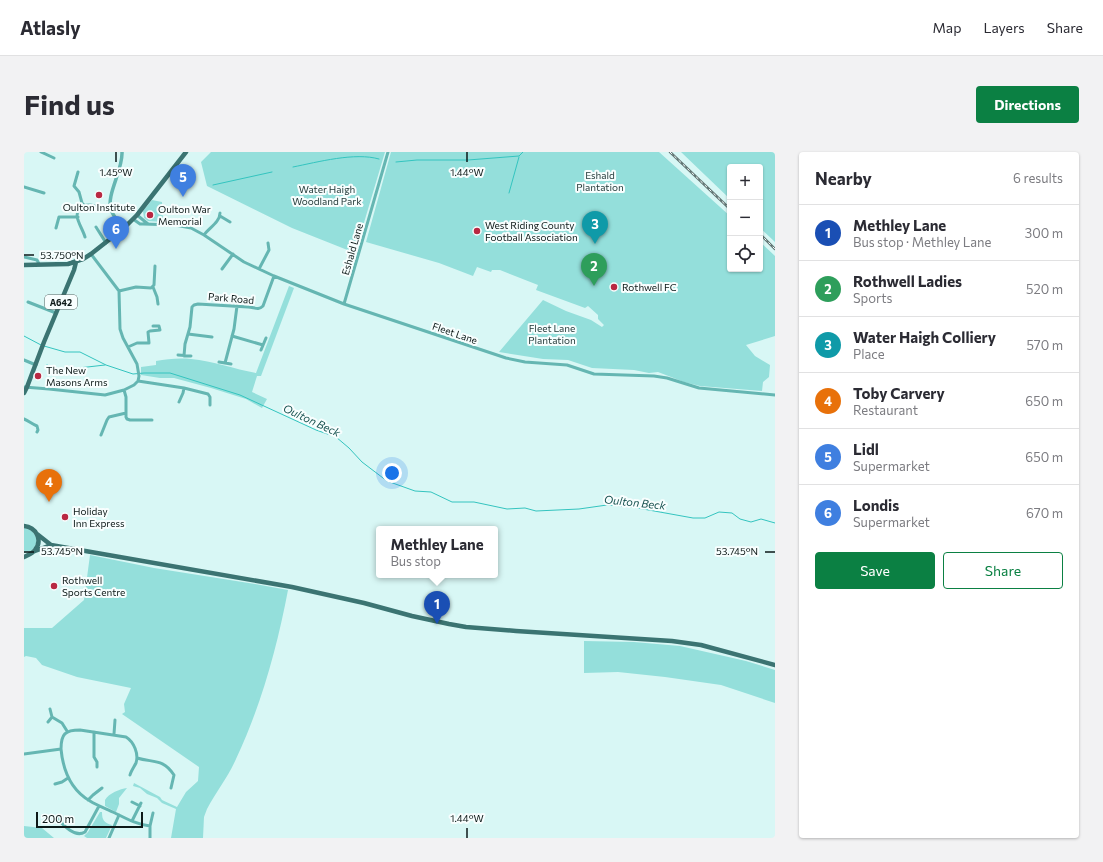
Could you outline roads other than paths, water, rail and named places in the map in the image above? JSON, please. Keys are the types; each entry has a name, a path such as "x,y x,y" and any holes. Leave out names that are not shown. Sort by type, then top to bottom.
{"main road":[{"path":"24,265 68,264 76,262 92,254 135,217 186,152"},
{"name":"A642","path":"24,393 76,262"},
{"path":"24,526 30,527 51,545 292,587 449,624 466,627 531,632 672,641 707,646 775,665"},
{"path":"34,552 38,543 37,534"},
{"path":"25,556 51,545"}],"street":[{"path":"41,152 54,158"},
{"path":"122,152 121,164 110,202 111,210 117,221 124,228"},
{"name":"Eshald Lane","path":"344,304 388,152"},
{"path":"78,172 74,186 79,192 84,205"},
{"path":"24,187 44,193"},
{"path":"85,237 77,213 80,209 84,205 93,205 111,210"},
{"path":"204,234 209,228 214,226 220,215 230,222"},
{"path":"56,228 59,217 78,217"},
{"name":"Fleet Lane","path":"135,217 140,224 163,224 191,228 204,234 244,262 274,276 344,304 499,356 525,362 567,365 594,374 654,376 667,378 699,388 775,395"},
{"path":"96,227 106,243"},
{"path":"260,269 269,250 269,242"},
{"path":"24,251 24,257 37,260 39,264"},
{"path":"26,387 102,396 124,390 134,385 138,381 139,376 137,364 123,338 119,326 119,291 92,254"},
{"path":"222,269 232,254"},
{"path":"155,266 154,285 152,287 157,297 158,304"},
{"name":"Park Road","path":"184,356 185,344 194,305 237,306 257,309 261,307 274,276"},
{"path":"119,291 136,287 152,287"},
{"path":"28,302 56,313"},
{"path":"225,363 232,336 237,306"},
{"path":"128,347 137,343 149,343 148,332 160,330 159,326 153,326"},
{"path":"188,334 212,337"},
{"path":"232,336 263,345"},
{"path":"261,350 266,338"},
{"path":"178,355 191,356"},
{"path":"24,360 36,365"},
{"path":"219,362 231,364"},
{"path":"138,381 184,388 208,394 210,397 210,405"},
{"path":"178,402 184,388"},
{"path":"124,390 126,397 126,418 130,420 152,420"},
{"path":"100,435 109,417 126,414"},
{"path":"24,419 36,426 38,432"},
{"path":"50,709 52,716 62,723 68,731"},
{"path":"48,722 52,716"},
{"path":"114,734 115,720"},
{"path":"130,775 137,758 135,749 130,739 114,734 80,730 68,731 63,736 61,749 64,765 68,778 78,792 99,806 132,821 150,826"},
{"path":"94,732 94,757 97,767"},
{"path":"24,754 61,749"},
{"path":"137,758 160,762 174,775"},
{"path":"96,762 102,760"},
{"path":"174,775 179,774"},
{"path":"171,788 174,775"},
{"path":"55,784 68,778"},
{"path":"88,800 102,788"},
{"path":"132,802 141,804 132,821"},
{"path":"57,818 69,831 77,835 82,835 99,806"},
{"path":"150,838 150,826 153,813"},
{"path":"109,838 119,815"},
{"path":"53,822 60,816"}],"waterway":[{"path":"396,162 417,160 468,160 519,156 523,152"},
{"path":"293,167 348,157 369,157 379,159"},
{"path":"509,193 519,157"},
{"path":"213,185 272,172"},
{"name":"Oulton Beck","path":"24,336 41,345"},
{"name":"Oulton Beck","path":"44,346 65,352 80,352 106,365 133,374 170,373 240,395 316,430 336,437 362,462 387,481 415,491 431,492 452,502 474,502 507,509 525,508 536,511 579,509 607,505 632,507 693,518 705,518 719,512 732,513 740,519 751,522 761,519 775,523"},
{"path":"47,365 61,370 105,365"}],"railway":[{"path":"670,152 727,206"},
{"path":"762,236 775,249"}],"place":[{"name":"Oulton Institute","path":"99,195"},
{"name":"Lidl","path":"183,197"},
{"name":"Oulton War Memorial","path":"150,215"},
{"name":"West Riding County Football Association","path":"477,231"},
{"name":"Water Haigh Colliery","path":"595,244"},
{"name":"Londis","path":"116,249"},
{"name":"Rothwell Ladies","path":"594,286"},
{"name":"Rothwell FC","path":"614,287"},
{"name":"The New Masons Arms","path":"38,376"},
{"name":"Toby Carvery","path":"49,502"},
{"name":"Holiday Inn Express","path":"65,517"},
{"name":"Rothwell Sports Centre","path":"54,586"},
{"name":"Methley Lane","path":"437,624"}],"park label":[{"name":"Eshald Plantation","path":"600,180"},
{"name":"Water Haigh Woodland Park","path":"327,194"},
{"name":"Fleet Lane Plantation","path":"552,334"}]}
